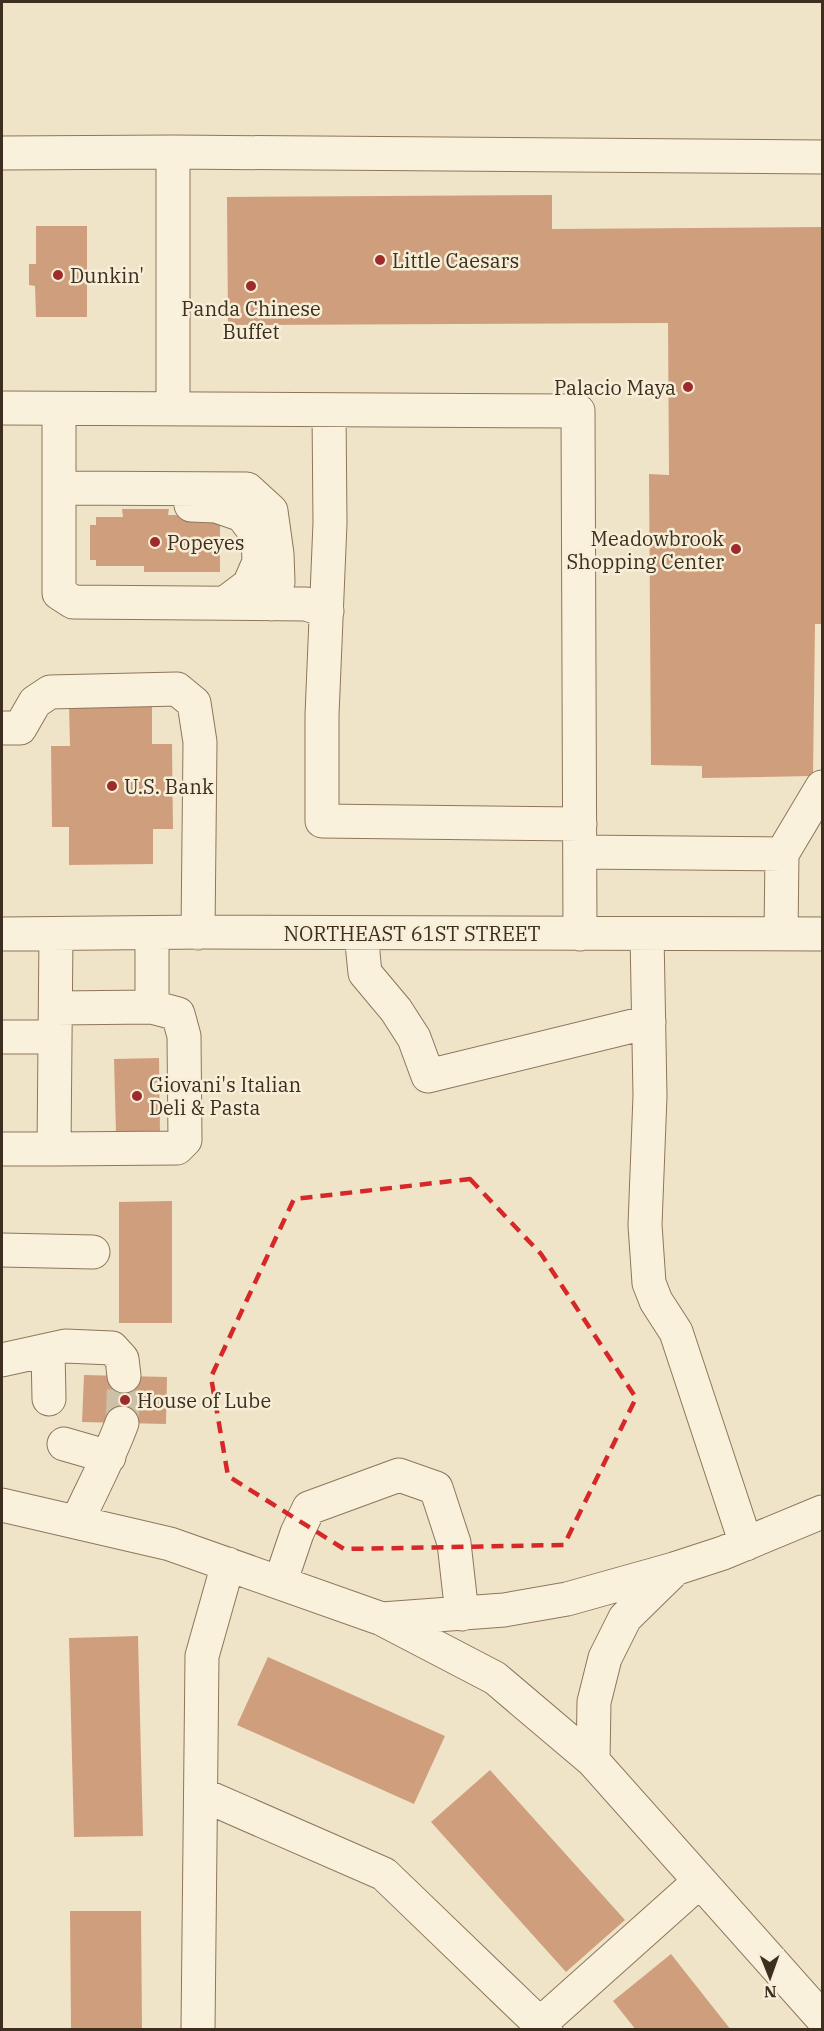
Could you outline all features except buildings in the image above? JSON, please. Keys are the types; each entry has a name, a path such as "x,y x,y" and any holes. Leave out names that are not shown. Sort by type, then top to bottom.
{"street":[{"path":"173,152 173,409"},
{"path":"2,153 173,152 822,157"},
{"path":"2,408 578,411 580,934"},
{"path":"59,409 58,593 73,602 306,604 327,611"},
{"path":"329,410 330,523 322,715 322,821 782,854"},
{"path":"59,496 247,489 271,511 278,582 272,604"},
{"path":"59,496 216,506 242,515 258,536 259,562 249,585 225,603"},
{"path":"2,728 20,728 35,702 50,692 177,689 194,703 200,742 198,933"},
{"path":"781,934 782,854 822,787"},
{"path":"152,933 152,1007"},
{"path":"361,933 365,973 396,1010 414,1038 428,1076 648,1022"},
{"name":"NORTHEAST 61ST STREET","path":"2,934 822,934"},
{"path":"54,1149 56,934"},
{"path":"647,934 650,1096 645,1226 649,1283 656,1301 676,1332 746,1544"},
{"path":"2,1037 55,1023 152,1007 178,1014 184,1036 185,1140 177,1148 2,1149"},
{"path":"2,1250 93,1252"},
{"path":"2,1360 65,1346 112,1348 122,1359 124,1376"},
{"path":"48,1350 49,1399"},
{"path":"77,1522 109,1457 122,1423"},
{"path":"64,1444 109,1457"},
{"path":"280,1583 297,1533 309,1508 399,1475 436,1488 454,1543 462,1614"},
{"path":"2,1505 170,1544 228,1564 382,1620 495,1678 593,1761 822,2018"},
{"path":"382,1620 504,1610 567,1599 674,1569 746,1544 822,1512"},
{"path":"198,2030 202,1656 228,1564"},
{"path":"593,1761 594,1702 605,1658 625,1618 674,1569"},
{"path":"201,1794 384,1874 543,2026 700,1881"}],"highlighted area":[{"path":"470,1179 541,1254 636,1398 564,1545 344,1549 228,1476 211,1377 294,1199"}],"tunnel":[{"path":"122,1423 124,1376"}],"place":[{"name":"Little Caesars","path":"380,260"},
{"name":"Dunkin'","path":"58,275"},
{"name":"Panda Chinese Buffet","path":"251,286"},
{"name":"Palacio Maya","path":"688,387"},
{"name":"Popeyes","path":"155,542"},
{"name":"Meadowbrook Shopping Center","path":"736,549"},
{"name":"U.S. Bank","path":"112,786"},
{"name":"Giovani's Italian Deli & Pasta","path":"137,1096"},
{"name":"House of Lube","path":"125,1400"}]}
